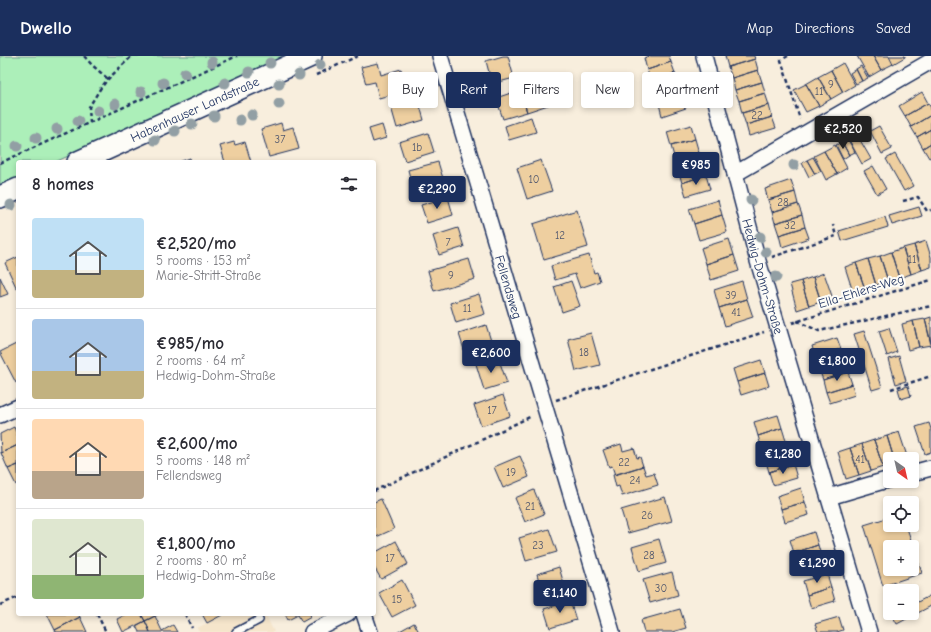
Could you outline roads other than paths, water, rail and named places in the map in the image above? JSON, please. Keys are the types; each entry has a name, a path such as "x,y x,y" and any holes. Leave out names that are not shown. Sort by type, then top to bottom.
{"street":[{"name":"Habenhauser Landstraße","path":"82,160 311,56"},
{"name":"Fellendsweg","path":"440,56 612,632"},
{"name":"Hedwig-Dohm-Straße","path":"704,56 758,261 869,632"},
{"path":"735,174 930,61"},
{"path":"0,197 16,190"},
{"path":"0,415 16,408"},
{"path":"919,470 931,468"},
{"path":"829,497 883,481"},
{"path":"312,632 344,616"},
{"path":"365,616 370,632"}],"lane":[{"path":"236,632 259,620"}]}
